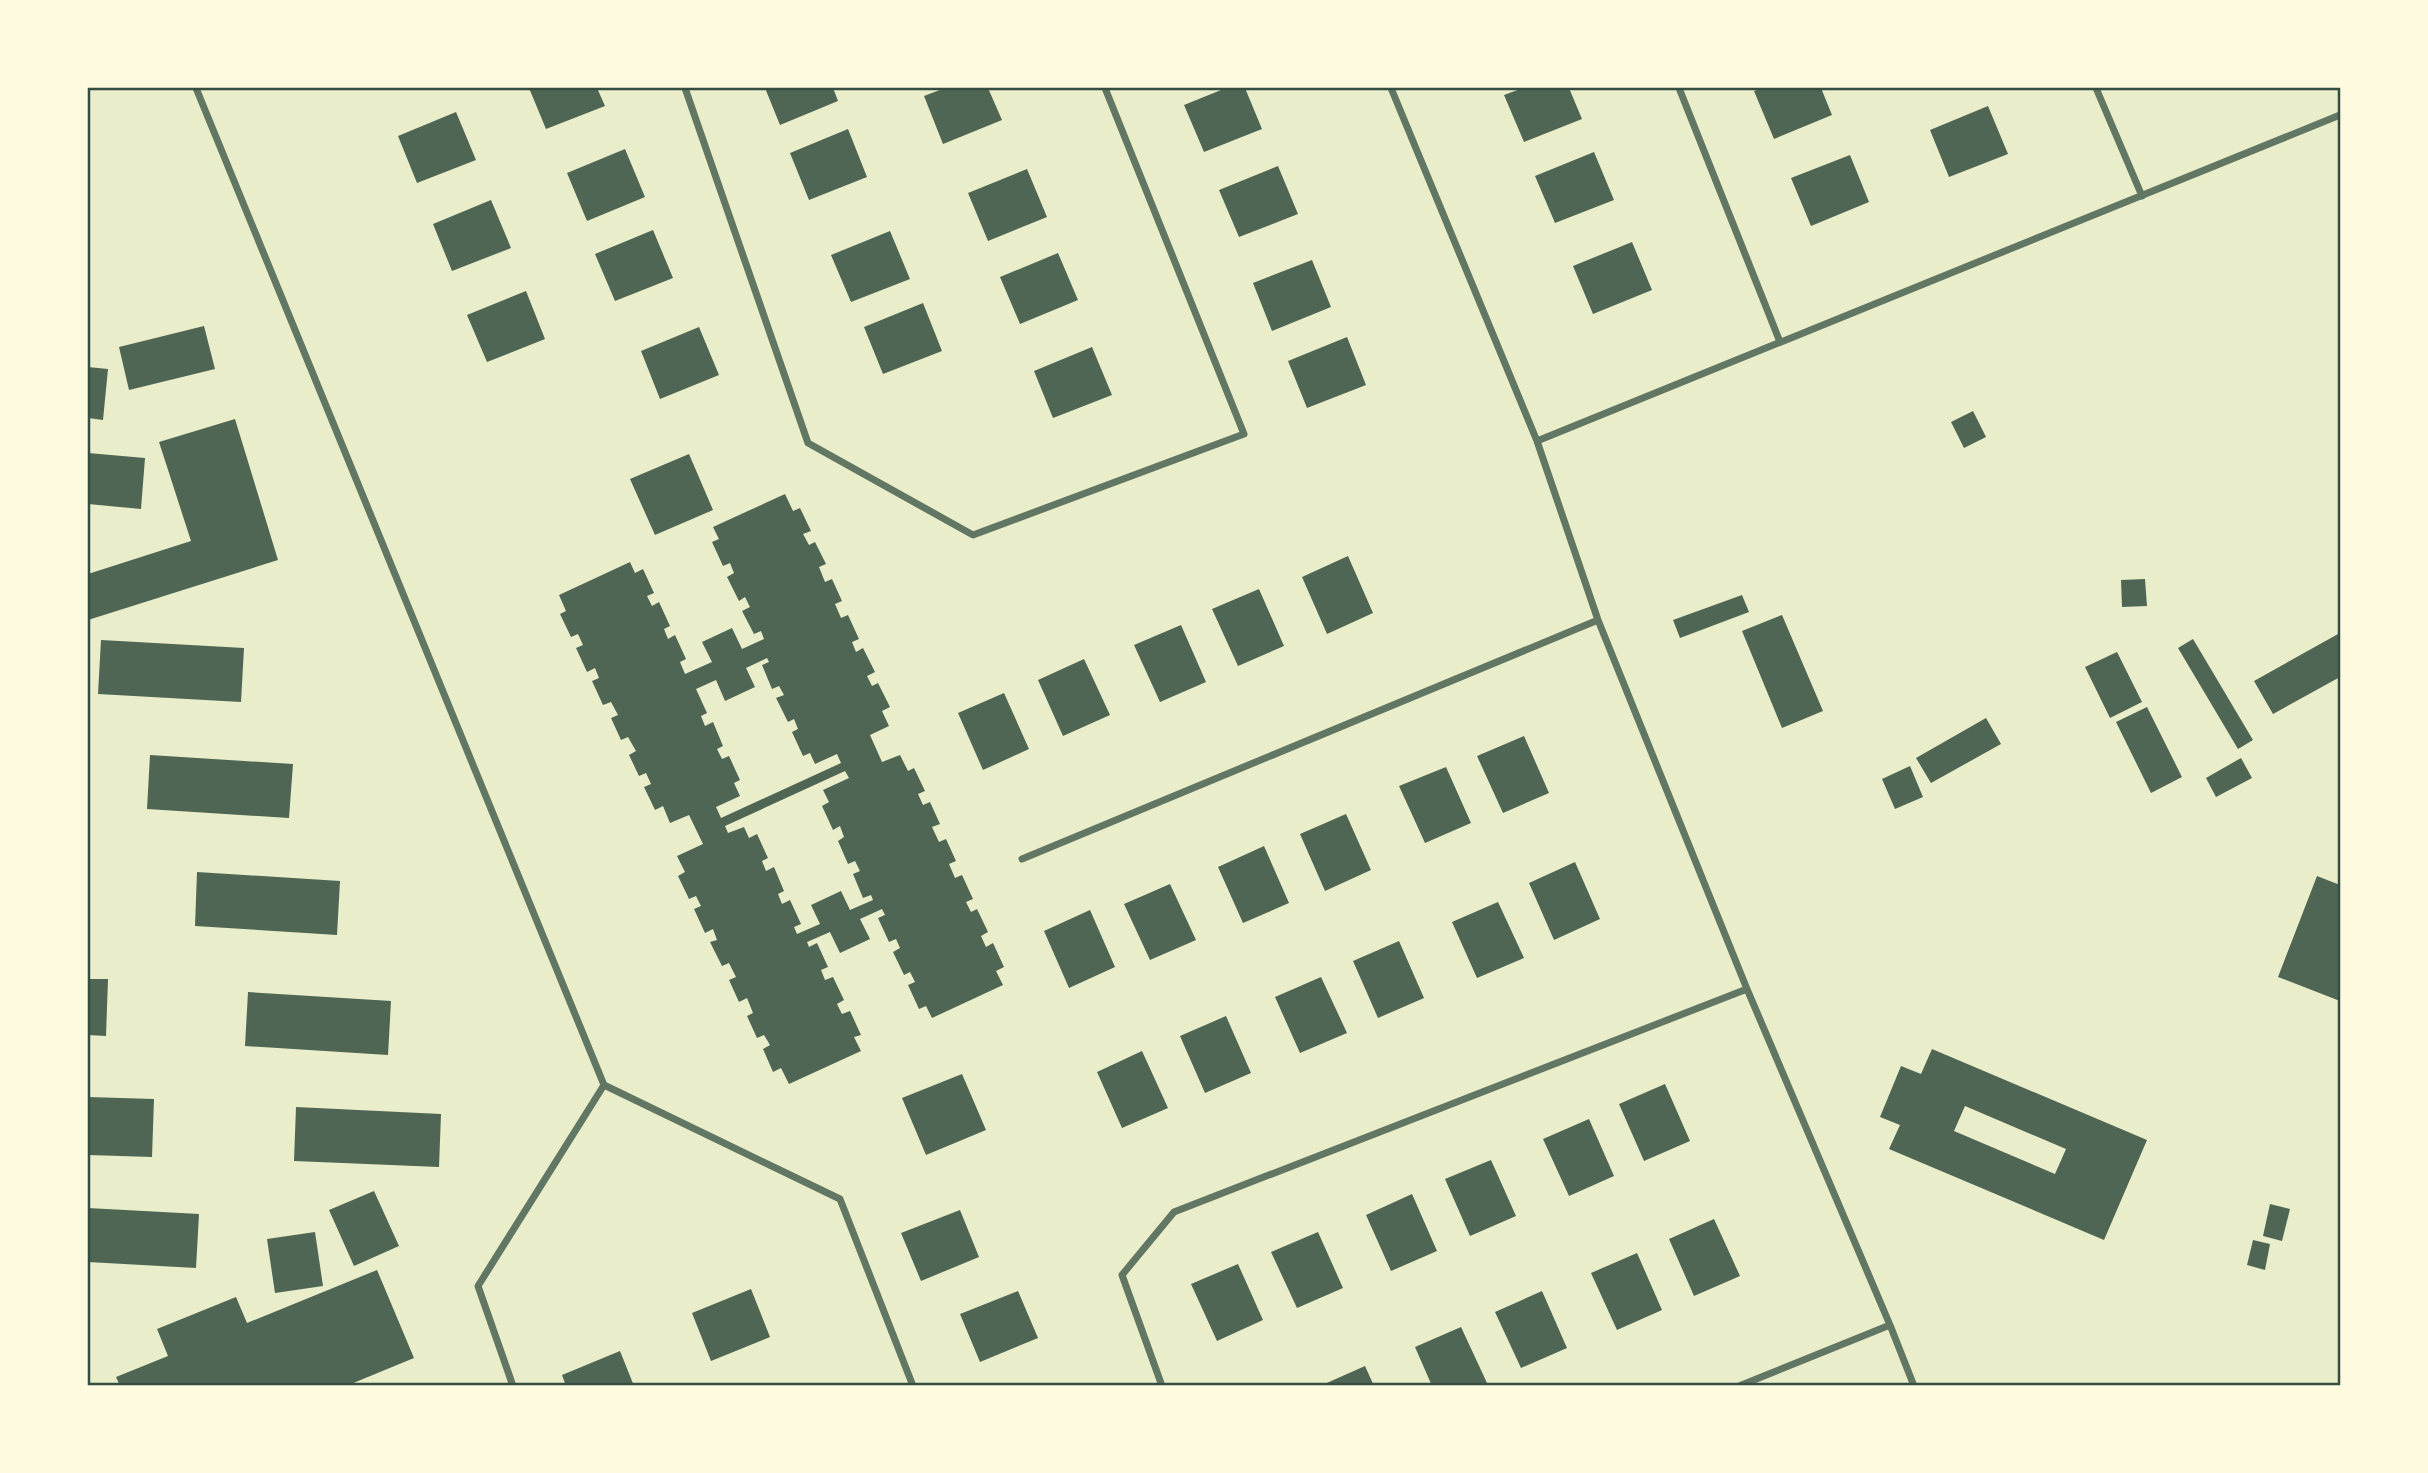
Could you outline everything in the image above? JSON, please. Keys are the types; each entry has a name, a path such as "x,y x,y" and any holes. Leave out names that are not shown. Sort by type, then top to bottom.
{"street":[{"path":"196,88 604,1085 840,1199 913,1385"},
{"path":"685,88 808,443 973,535 1244,434 1105,88"},
{"path":"1391,88 1537,441 1598,620 1746,989 1914,1385"},
{"path":"1679,88 1780,342"},
{"path":"2096,88 2141,196"},
{"path":"1537,441 2340,115"},
{"path":"1022,859 1598,620"},
{"path":"1162,1385 1122,1275 1174,1212 1746,989"},
{"path":"513,1385 478,1286 604,1085"},
{"path":"1740,1385 1890,1325"}],"building":[{"path":"529,88 597,88 605,106 546,129"},
{"path":"765,88 833,88 838,101 780,125"},
{"path":"945,88 988,88 1002,120 943,144 924,96"},
{"path":"1226,88 1245,88 1262,129 1204,152 1184,105"},
{"path":"1523,88 1569,88 1582,119 1524,142 1504,95"},
{"path":"1763,88 1821,88 1832,115 1774,139 1754,91"},
{"path":"1988,106 2008,154 1949,177 1930,130"},
{"path":"456,112 476,160 417,183 398,136"},
{"path":"848,129 867,177 809,200 790,153"},
{"path":"625,149 645,197 587,221 567,173"},
{"path":"1594,152 1614,200 1555,223 1535,176"},
{"path":"1850,155 1869,202 1811,226 1791,178"},
{"path":"1278,166 1298,214 1239,237 1219,190"},
{"path":"1027,169 1047,217 988,241 968,193"},
{"path":"491,200 511,248 452,271 433,224"},
{"path":"653,230 673,278 615,301 595,254"},
{"path":"890,231 910,279 851,302 831,255"},
{"path":"1632,242 1652,290 1593,314 1573,266"},
{"path":"1058,253 1078,300 1020,324 1000,277"},
{"path":"1312,260 1331,307 1272,331 1253,283"},
{"path":"526,291 545,339 487,362 467,315"},
{"path":"923,303 942,351 883,374 864,327"},
{"path":"204,326 215,369 129,390 119,347"},
{"path":"699,327 719,375 660,399 641,351"},
{"path":"1347,337 1366,385 1307,408 1288,361"},
{"path":"1092,347 1112,395 1053,418 1034,371"},
{"path":"88,367 108,369 103,420 88,418"},
{"path":"1973,411 1986,437 1964,448 1951,422"},
{"path":"235,419 278,560 88,620 88,574 191,541 159,442"},
{"path":"88,453 145,458 141,509 88,504"},
{"path":"689,454 713,510 655,535 630,479"},
{"path":"785,494 793,511 800,508 811,531 803,534 809,545 815,542 826,564 819,567 825,582 832,579 842,601 835,604 841,618 848,615 859,639 852,642 856,652 863,648 875,672 867,676 872,686 878,683 890,707 882,711 889,726 870,735 882,762 900,755 908,771 914,768 925,791 918,794 923,805 930,802 940,824 932,827 939,842 946,839 956,861 949,864 955,878 962,875 973,899 966,902 971,912 977,909 988,932 981,936 986,947 993,943 1004,967 996,971 1003,985 932,1018 926,1006 919,1009 908,985 915,982 910,972 904,975 893,952 900,948 896,939 889,942 878,918 885,915 882,909 860,919 870,939 840,953 830,932 807,942 809,947 817,943 828,967 821,970 825,980 833,977 844,1000 837,1004 842,1014 850,1011 861,1035 854,1037 861,1051 789,1084 781,1068 773,1072 763,1049 770,1045 764,1035 757,1038 747,1016 753,1013 747,998 739,1002 729,980 736,977 729,963 722,966 710,942 717,940 713,929 705,933 694,909 701,906 696,896 689,899 678,876 685,872 677,856 703,844 689,815 670,823 663,806 655,810 644,787 651,784 646,773 639,776 629,755 636,751 628,737 621,740 611,718 618,715 611,702 603,705 592,681 599,678 595,668 587,672 576,648 583,645 578,634 571,637 560,614 566,611 559,595 630,562 635,573 643,569 654,593 647,596 652,606 659,602 670,626 664,629 668,639 675,635 686,659 680,662 685,674 712,662 702,642 732,628 742,649 764,639 761,631 754,634 742,611 750,607 745,597 739,601 727,577 734,573 730,563 723,566 712,542 719,539 713,527","holes":["767,658 769,662 762,665 772,689 779,686 784,695 776,698 788,722 794,719 798,729 792,732 803,756 810,753 815,764 837,754 841,763 721,818 716,807 740,796 734,783 740,780 729,756 722,759 717,749 723,746 713,722 705,726 701,716 707,713 696,689 716,680 725,701 755,687 746,668","845,771 849,778 823,790 829,802 822,806 833,830 840,826 844,837 838,841 848,864 855,861 860,871 853,874 863,898 871,895 873,900 850,910 841,891 811,905 820,924 797,934 794,927 801,924 790,900 782,904 778,894 784,891 774,867 766,871 762,861 768,858 757,834 749,838 744,827 728,833 725,826"]},
{"path":"1348,556 1373,613 1327,634 1302,577"},
{"path":"2145,579 2147,606 2122,607 2121,580"},
{"path":"1259,589 1284,646 1238,666 1212,609"},
{"path":"1742,595 1749,612 1680,638 1673,620"},
{"path":"1782,615 1823,711 1782,728 1742,631"},
{"path":"1181,625 1206,682 1160,702 1134,645"},
{"path":"2338,634 2340,677 2273,714 2254,681"},
{"path":"2193,639 2253,740 2238,749 2178,648"},
{"path":"101,640 244,648 241,702 98,694"},
{"path":"2117,652 2142,702 2110,718 2085,667"},
{"path":"1084,659 1110,715 1063,736 1038,680"},
{"path":"1004,693 1029,749 983,770 958,713"},
{"path":"2147,707 2182,777 2151,793 2116,722"},
{"path":"1986,718 2001,744 1931,783 1916,758"},
{"path":"1524,736 1549,793 1503,813 1477,756"},
{"path":"150,755 293,764 289,818 147,809"},
{"path":"2241,758 2252,778 2216,797 2206,778"},
{"path":"1910,766 1923,797 1895,809 1882,779"},
{"path":"1446,767 1471,823 1425,843 1399,786"},
{"path":"1346,814 1371,870 1325,891 1300,834"},
{"path":"1264,846 1289,903 1243,923 1218,867"},
{"path":"1575,862 1600,919 1554,940 1529,883"},
{"path":"197,872 340,881 337,935 195,926"},
{"path":"2317,876 2340,885 2340,1001 2278,977"},
{"path":"1170,884 1196,940 1150,960 1124,904"},
{"path":"1498,902 1524,958 1477,978 1452,922"},
{"path":"1090,910 1115,967 1069,988 1044,931"},
{"path":"1399,941 1424,998 1378,1018 1353,961"},
{"path":"1321,977 1347,1033 1300,1053 1275,997"},
{"path":"88,979 108,979 106,1036 88,1035"},
{"path":"248,992 391,1001 388,1055 245,1046"},
{"path":"1226,1016 1251,1073 1205,1093 1180,1036"},
{"path":"1932,1049 2147,1140 2104,1240 1889,1149 1900,1125 1880,1117 1901,1066 1921,1074","holes":["1965,1106 2066,1149 2055,1174 1954,1131"]},
{"path":"1142,1051 1168,1108 1122,1128 1097,1072"},
{"path":"962,1074 986,1130 926,1155 902,1098"},
{"path":"1665,1084 1690,1141 1644,1161 1619,1104"},
{"path":"88,1097 154,1099 152,1157 88,1155"},
{"path":"296,1107 441,1114 439,1167 294,1161"},
{"path":"1589,1119 1614,1176 1569,1196 1543,1139"},
{"path":"1491,1160 1516,1216 1470,1236 1445,1179"},
{"path":"374,1191 399,1246 354,1266 329,1210"},
{"path":"1412,1194 1437,1251 1391,1271 1366,1215"},
{"path":"2270,1204 2290,1209 2282,1241 2263,1236"},
{"path":"88,1208 199,1214 196,1268 88,1262"},
{"path":"960,1210 979,1257 921,1281 901,1233"},
{"path":"1714,1219 1740,1276 1694,1296 1669,1239"},
{"path":"315,1232 323,1286 275,1293 267,1239"},
{"path":"1318,1232 1343,1288 1297,1308 1271,1252"},
{"path":"2253,1240 2270,1244 2265,1270 2247,1265"},
{"path":"1637,1253 1662,1310 1617,1330 1591,1273"},
{"path":"1238,1264 1263,1320 1217,1341 1191,1284"},
{"path":"377,1270 414,1358 346,1386 120,1386 116,1377 168,1356 157,1329 236,1297 247,1323"},
{"path":"751,1289 770,1337 711,1361 692,1313"},
{"path":"1018,1291 1038,1338 980,1362 960,1314"},
{"path":"1542,1291 1567,1348 1521,1368 1495,1312"},
{"path":"1461,1327 1487,1383 1481,1386 1432,1386 1415,1347"},
{"path":"620,1351 634,1386 566,1386 562,1375"},
{"path":"1365,1366 1374,1386 1320,1386"}]}
